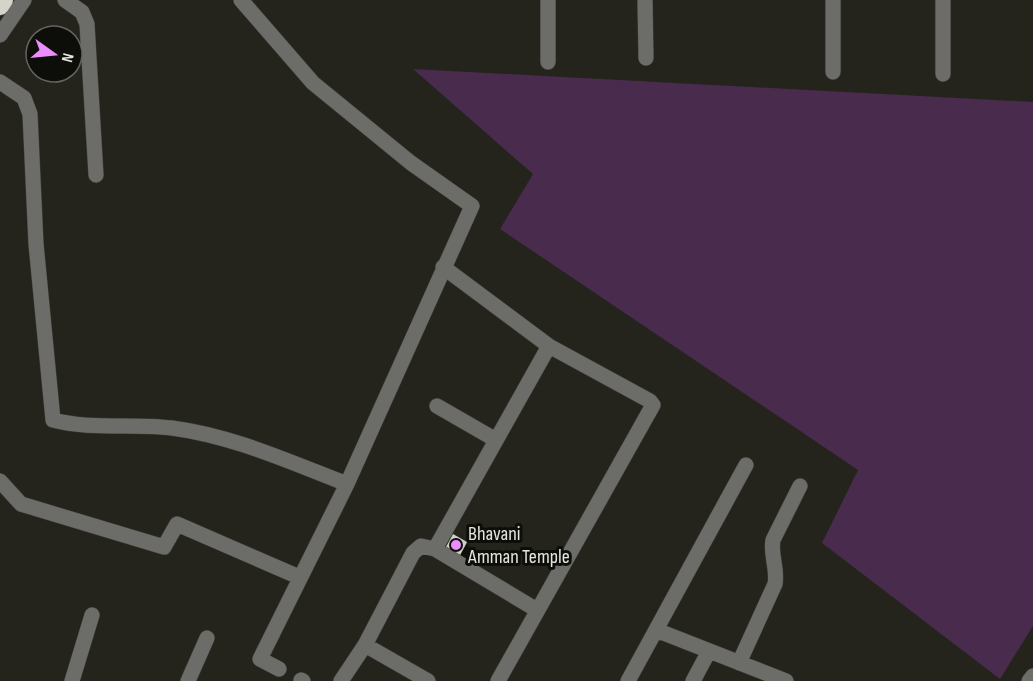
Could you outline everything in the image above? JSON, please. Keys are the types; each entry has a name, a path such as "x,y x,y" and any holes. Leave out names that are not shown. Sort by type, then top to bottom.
{"highway":[{"path":"0,6 4,0"}],"street":[{"path":"0,35 24,0"},
{"path":"65,0 82,12 87,24 96,175"},
{"path":"241,0 313,83 411,163 472,206 347,484 260,659 279,669"},
{"path":"548,0 548,62"},
{"path":"645,0 646,58"},
{"path":"833,0 833,72"},
{"path":"943,0 943,74"},
{"path":"0,82 24,98 30,114 36,244 53,420 72,425 171,428 214,435 347,484"},
{"path":"443,267 549,346 653,405 498,681"},
{"path":"435,549 549,346"},
{"path":"437,406 496,440"},
{"path":"628,681 746,465"},
{"path":"0,480 21,504 42,511 165,547 177,524 299,577"},
{"path":"739,663 775,584 777,572 771,549 773,540 800,486"},
{"path":"341,681 365,645 413,553 422,546 435,549 537,610"},
{"path":"72,681 92,615"},
{"path":"656,630 739,663 757,675 786,681"},
{"path":"188,681 207,638"},
{"path":"365,645 428,681"},
{"path":"693,681 708,652"},
{"path":"1029,681 1033,676"}],"shaded area":[{"path":"413,69 1033,102 1033,626 1000,679 822,543 858,470 500,229 533,174"}],"building":[{"name":"Bhavani Amman Temple","path":"453,534 467,542 460,555 446,547"}],"place":[{"name":"Bhavani Amman Temple","path":"456,545"}]}
